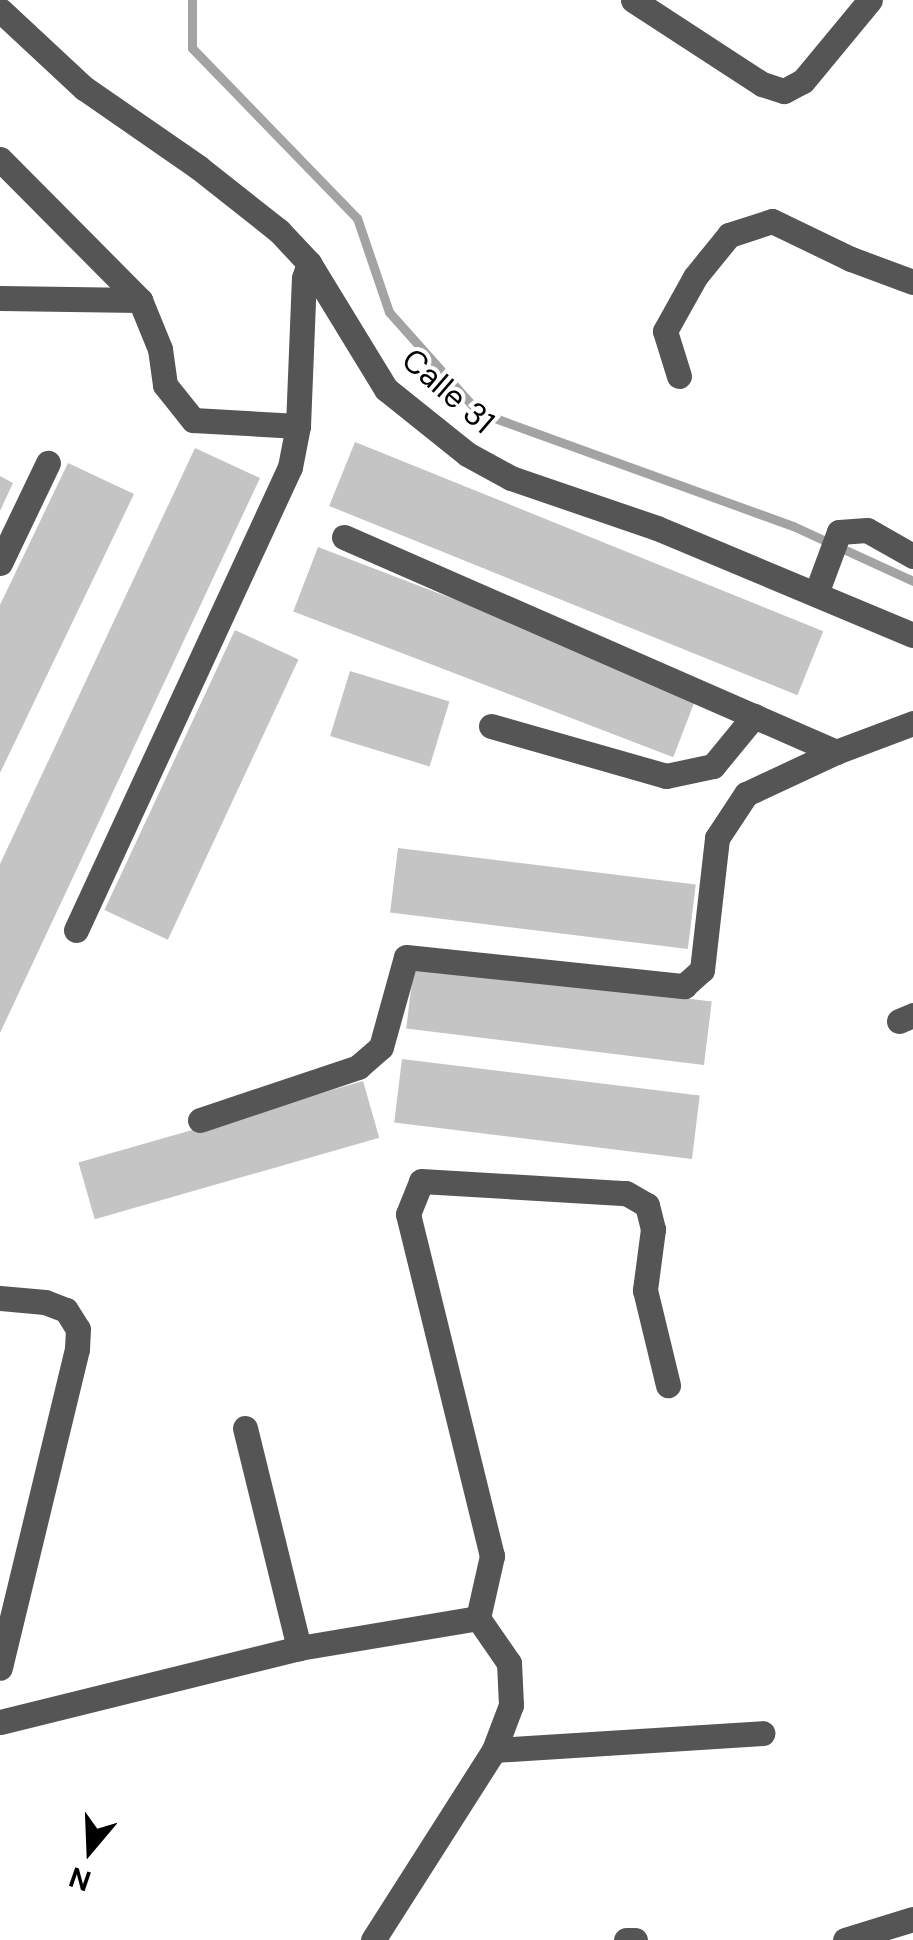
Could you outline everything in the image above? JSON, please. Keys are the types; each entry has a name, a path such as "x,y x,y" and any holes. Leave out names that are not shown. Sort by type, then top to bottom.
{"street":[{"path":"633,0 762,84 784,91 803,81 870,0"},
{"name":"Calle 31","path":"0,10 84,88 225,188 278,231 309,263 386,389 467,454 510,478 818,592 913,635"},
{"path":"0,159 140,300 160,349 166,386 193,420 298,426"},
{"path":"679,376 665,331 695,277 729,235 772,222 851,259 913,282"},
{"path":"76,930 290,467 298,426 304,278 309,263"},
{"path":"0,298 140,300"},
{"path":"0,563 48,463"},
{"path":"818,592 840,532 867,530 913,556"},
{"path":"344,537 836,752"},
{"path":"491,726 666,776 713,766 754,716"},
{"path":"200,1120 358,1066 381,1047 406,957 684,986 702,970 717,838 746,794 836,752 913,723"},
{"path":"377,1939 494,1750 511,1705 510,1662 478,1618 492,1556 408,1214 421,1181 626,1194 647,1205 653,1230 645,1290 668,1385"},
{"path":"0,1298 44,1302 66,1310 78,1329 77,1349 0,1668"},
{"path":"245,1428 299,1648"},
{"path":"0,1722 299,1648 478,1618"},
{"path":"494,1750 762,1732"},
{"path":"845,1940 913,1919"},
{"path":"626,1940 635,1940"}],"building":[{"path":"355,442 823,631 797,695 329,506"},
{"path":"195,448 260,478 0,1033 0,864"},
{"path":"68,463 134,494 0,773 0,605"},
{"path":"0,476 13,483 0,511"},
{"path":"318,547 698,693 673,757 293,611"},
{"path":"235,630 298,660 168,940 104,910"},
{"path":"350,671 449,701 430,766 330,736"},
{"path":"398,848 696,885 688,949 390,913"},
{"path":"414,965 712,1002 704,1065 406,1029"},
{"path":"402,1059 700,1096 692,1159 394,1123"},
{"path":"363,1081 379,1138 95,1219 78,1163"}],"waterway":[{"path":"192,0 192,48 357,218 389,312 478,412 793,526 913,581"}]}
